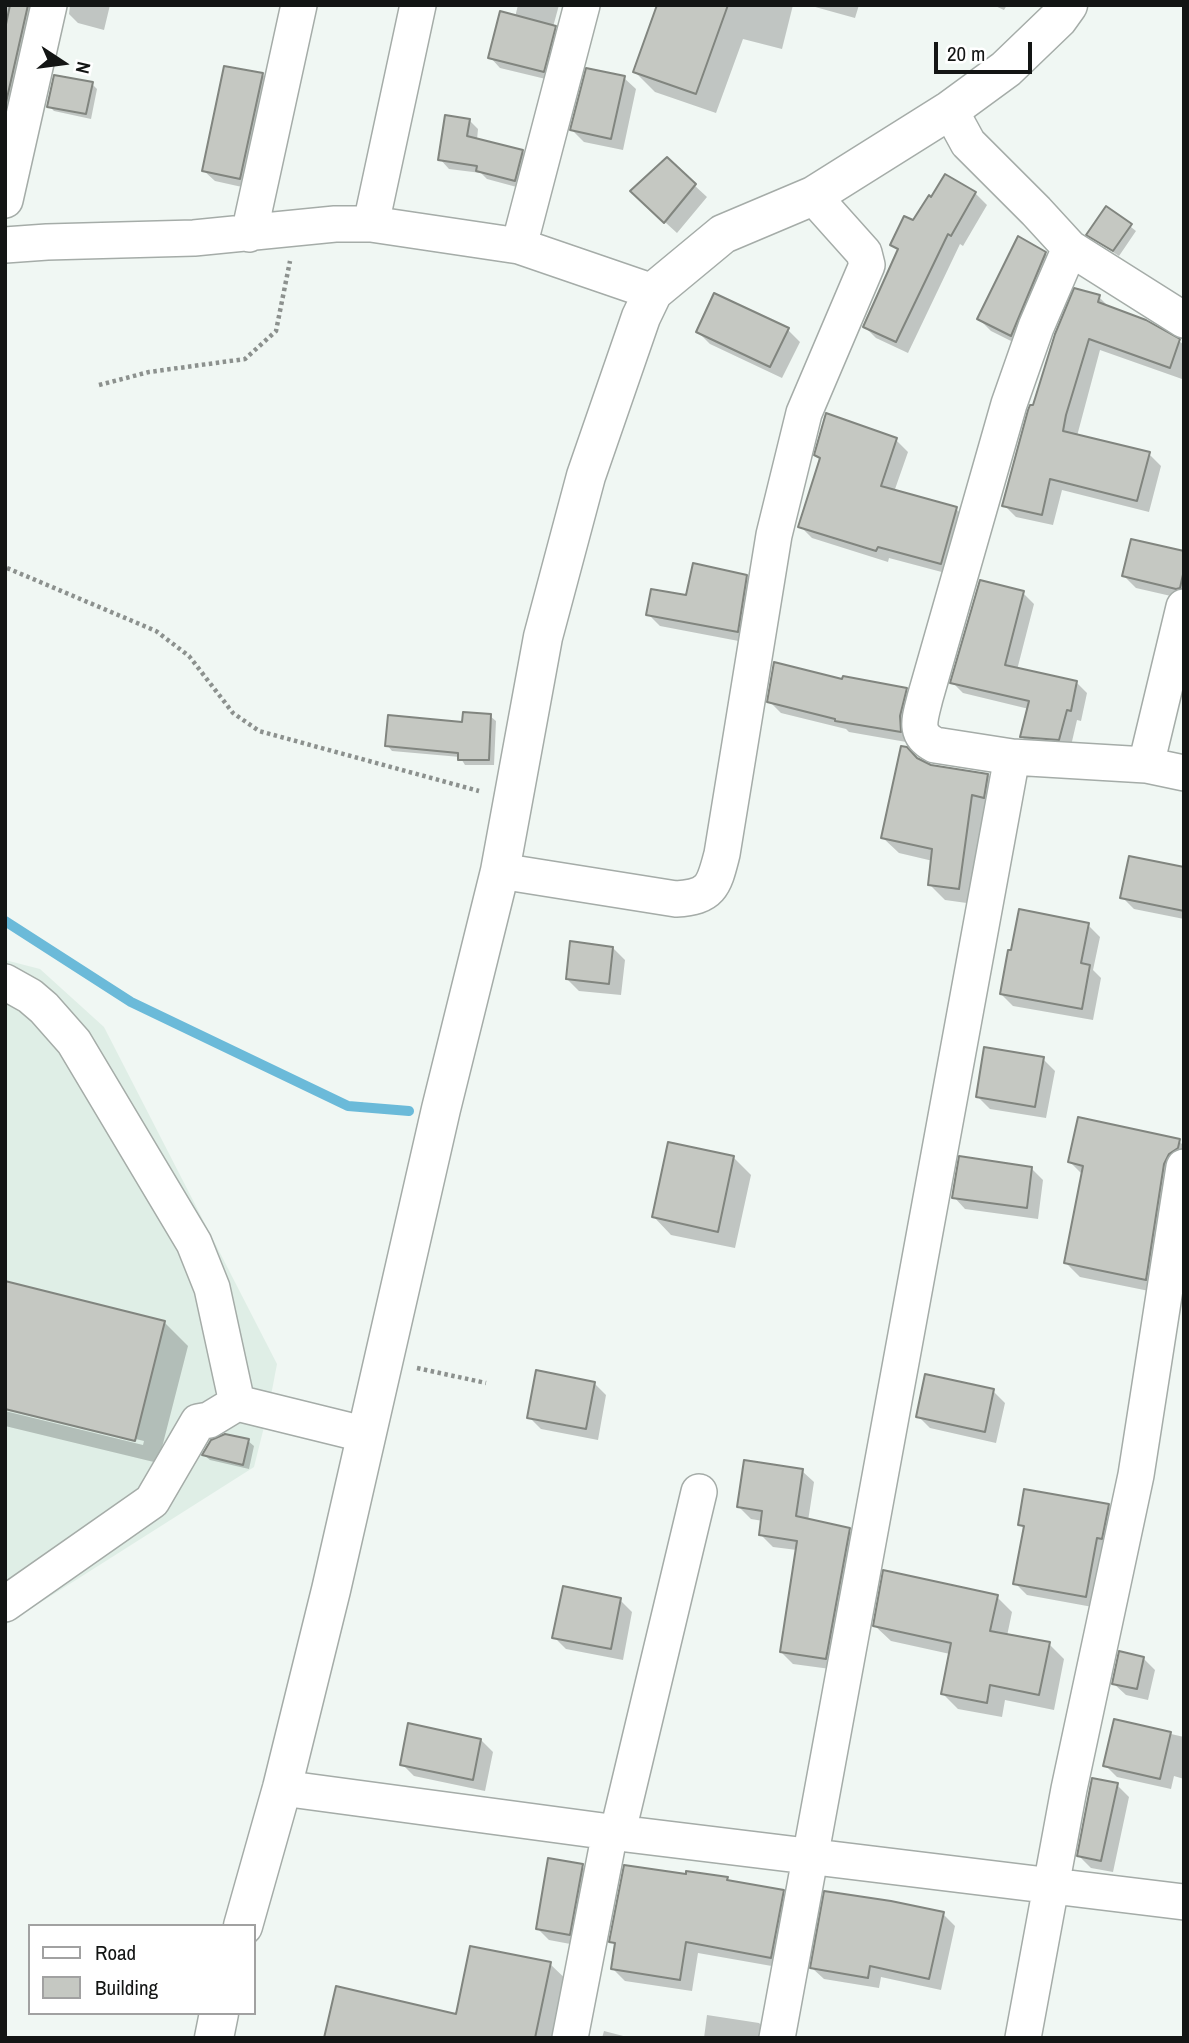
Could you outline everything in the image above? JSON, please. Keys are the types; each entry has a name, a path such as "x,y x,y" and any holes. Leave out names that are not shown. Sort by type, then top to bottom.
{"main road":[{"path":"244,1924 282,1787 385,1361 441,1109 500,871 543,637 586,477 640,317 653,292 723,234 813,196 950,110 1006,69 1058,19 1068,5"},
{"path":"214,2038 219,2015"}],"street":[{"path":"5,200 49,5"},
{"path":"249,234 299,5"},
{"path":"371,224 418,5"},
{"path":"519,246 582,5"},
{"path":"950,110 968,143 1070,248 1184,320"},
{"path":"500,871 676,899 701,896 715,881 724,841 774,535 803,413 867,265 864,253 813,196"},
{"path":"5,246 47,242 194,239 335,224 371,224 519,246 653,292"},
{"path":"1070,248 1036,327 1009,404 920,720 925,740 936,745 1012,757 1146,765 1184,773"},
{"path":"1146,765 1184,607"},
{"path":"777,2038 1012,757"},
{"path":"5,982 30,996 44,1008 74,1042 194,1243 212,1288 237,1403"},
{"path":"1023,2038 1069,1789 1133,1488 1184,1167"},
{"path":"5,1604 152,1501 198,1422 209,1420 237,1403 367,1436"},
{"path":"570,2038 614,1831 699,1492"},
{"path":"282,1787 1184,1902"}],"path":[{"path":"99,384 149,372 245,359 276,331 296,229"},
{"path":"7,568 156,631 189,656 233,713 259,731 514,801"},
{"path":"385,1361 486,1383"}],"shaded area":[{"path":"5,960 40,969 104,1027 277,1364 254,1467 5,1625"}],"building":[{"path":"10,5 28,5 5,107 5,29"},
{"path":"657,5 728,5 696,94 633,72"},
{"path":"500,11 556,26 544,72 488,58"},
{"path":"224,66 263,73 240,179 202,171"},
{"path":"586,68 625,76 611,139 570,130"},
{"path":"54,75 93,82 86,114 47,107"},
{"path":"445,115 470,119 467,136 523,150 515,181 476,171 477,166 438,160"},
{"path":"667,157 696,184 664,223 630,191"},
{"path":"945,174 976,192 951,236 948,234 896,342 863,327 898,249 890,245 904,216 913,220"},
{"path":"1106,206 1132,224 1113,251 1086,235"},
{"path":"1018,236 1046,252 1011,336 977,319"},
{"path":"1074,288 1100,295 1098,302 1146,320 1180,339 1170,368 1089,339 1066,415 1063,431 1150,452 1137,501 1050,479 1042,515 1002,506 1028,410 1030,405 1033,405 1055,334"},
{"path":"714,293 789,328 770,367 696,332"},
{"path":"826,413 897,438 881,486 957,507 941,564 878,547 876,551 798,527 820,458 814,455"},
{"path":"1131,539 1184,551 1180,588 1122,576"},
{"path":"693,563 747,575 738,632 646,615 651,589 686,595"},
{"path":"980,580 1024,591 1005,665 1077,681 1071,711 1067,710 1059,740 1020,737 1029,701 950,683"},
{"path":"774,662 842,679 843,676 907,688 900,716 901,732 835,721 767,702"},
{"path":"463,712 491,714 489,760 458,760 458,753 385,746 388,715 462,722"},
{"path":"901,746 907,747 917,758 931,765 988,774 984,798 972,795 959,889 928,885 932,849 881,838"},
{"path":"1129,856 1184,867 1184,911 1120,898"},
{"path":"1019,909 1089,923 1081,963 1090,965 1082,1009 1000,994"},
{"path":"570,941 613,947 609,984 566,979"},
{"path":"984,1047 1044,1057 1035,1107 976,1097"},
{"path":"1078,1117 1180,1139 1178,1148 1169,1154 1164,1164 1146,1280 1064,1263 1083,1166 1068,1162"},
{"path":"668,1142 734,1156 718,1232 652,1217"},
{"path":"959,1156 1032,1167 1027,1208 952,1198"},
{"path":"5,1281 165,1321 135,1441 5,1409"},
{"path":"536,1370 595,1382 586,1429 527,1418"},
{"path":"925,1374 994,1389 985,1432 916,1417"},
{"path":"225,1434 249,1439 243,1465 202,1455 211,1440"},
{"path":"744,1460 803,1469 796,1516 850,1528 826,1659 780,1652 797,1541 759,1535 762,1511 737,1507"},
{"path":"1024,1489 1109,1504 1102,1539 1097,1538 1086,1597 1013,1584 1024,1526 1018,1525"},
{"path":"883,1570 998,1595 990,1631 1050,1642 1039,1695 990,1685 987,1703 941,1694 951,1643 873,1626"},
{"path":"563,1586 621,1598 611,1649 552,1638"},
{"path":"1119,1651 1144,1657 1137,1689 1112,1684"},
{"path":"1114,1719 1171,1732 1160,1779 1103,1766"},
{"path":"408,1723 481,1739 473,1780 400,1765"},
{"path":"1092,1778 1118,1783 1101,1861 1077,1856"},
{"path":"548,1858 583,1864 570,1935 536,1929"},
{"path":"624,1865 728,1877 727,1880 784,1890 771,1958 686,1942 680,1980 611,1969 615,1943 609,1942"},
{"path":"824,1891 944,1912 929,1979 870,1966 868,1978 810,1968"},
{"path":"470,1946 551,1962 535,2038 324,2038 336,1986 456,2014"}],"waterway":[{"path":"5,921 131,1002 348,1106 409,1111"}]}
